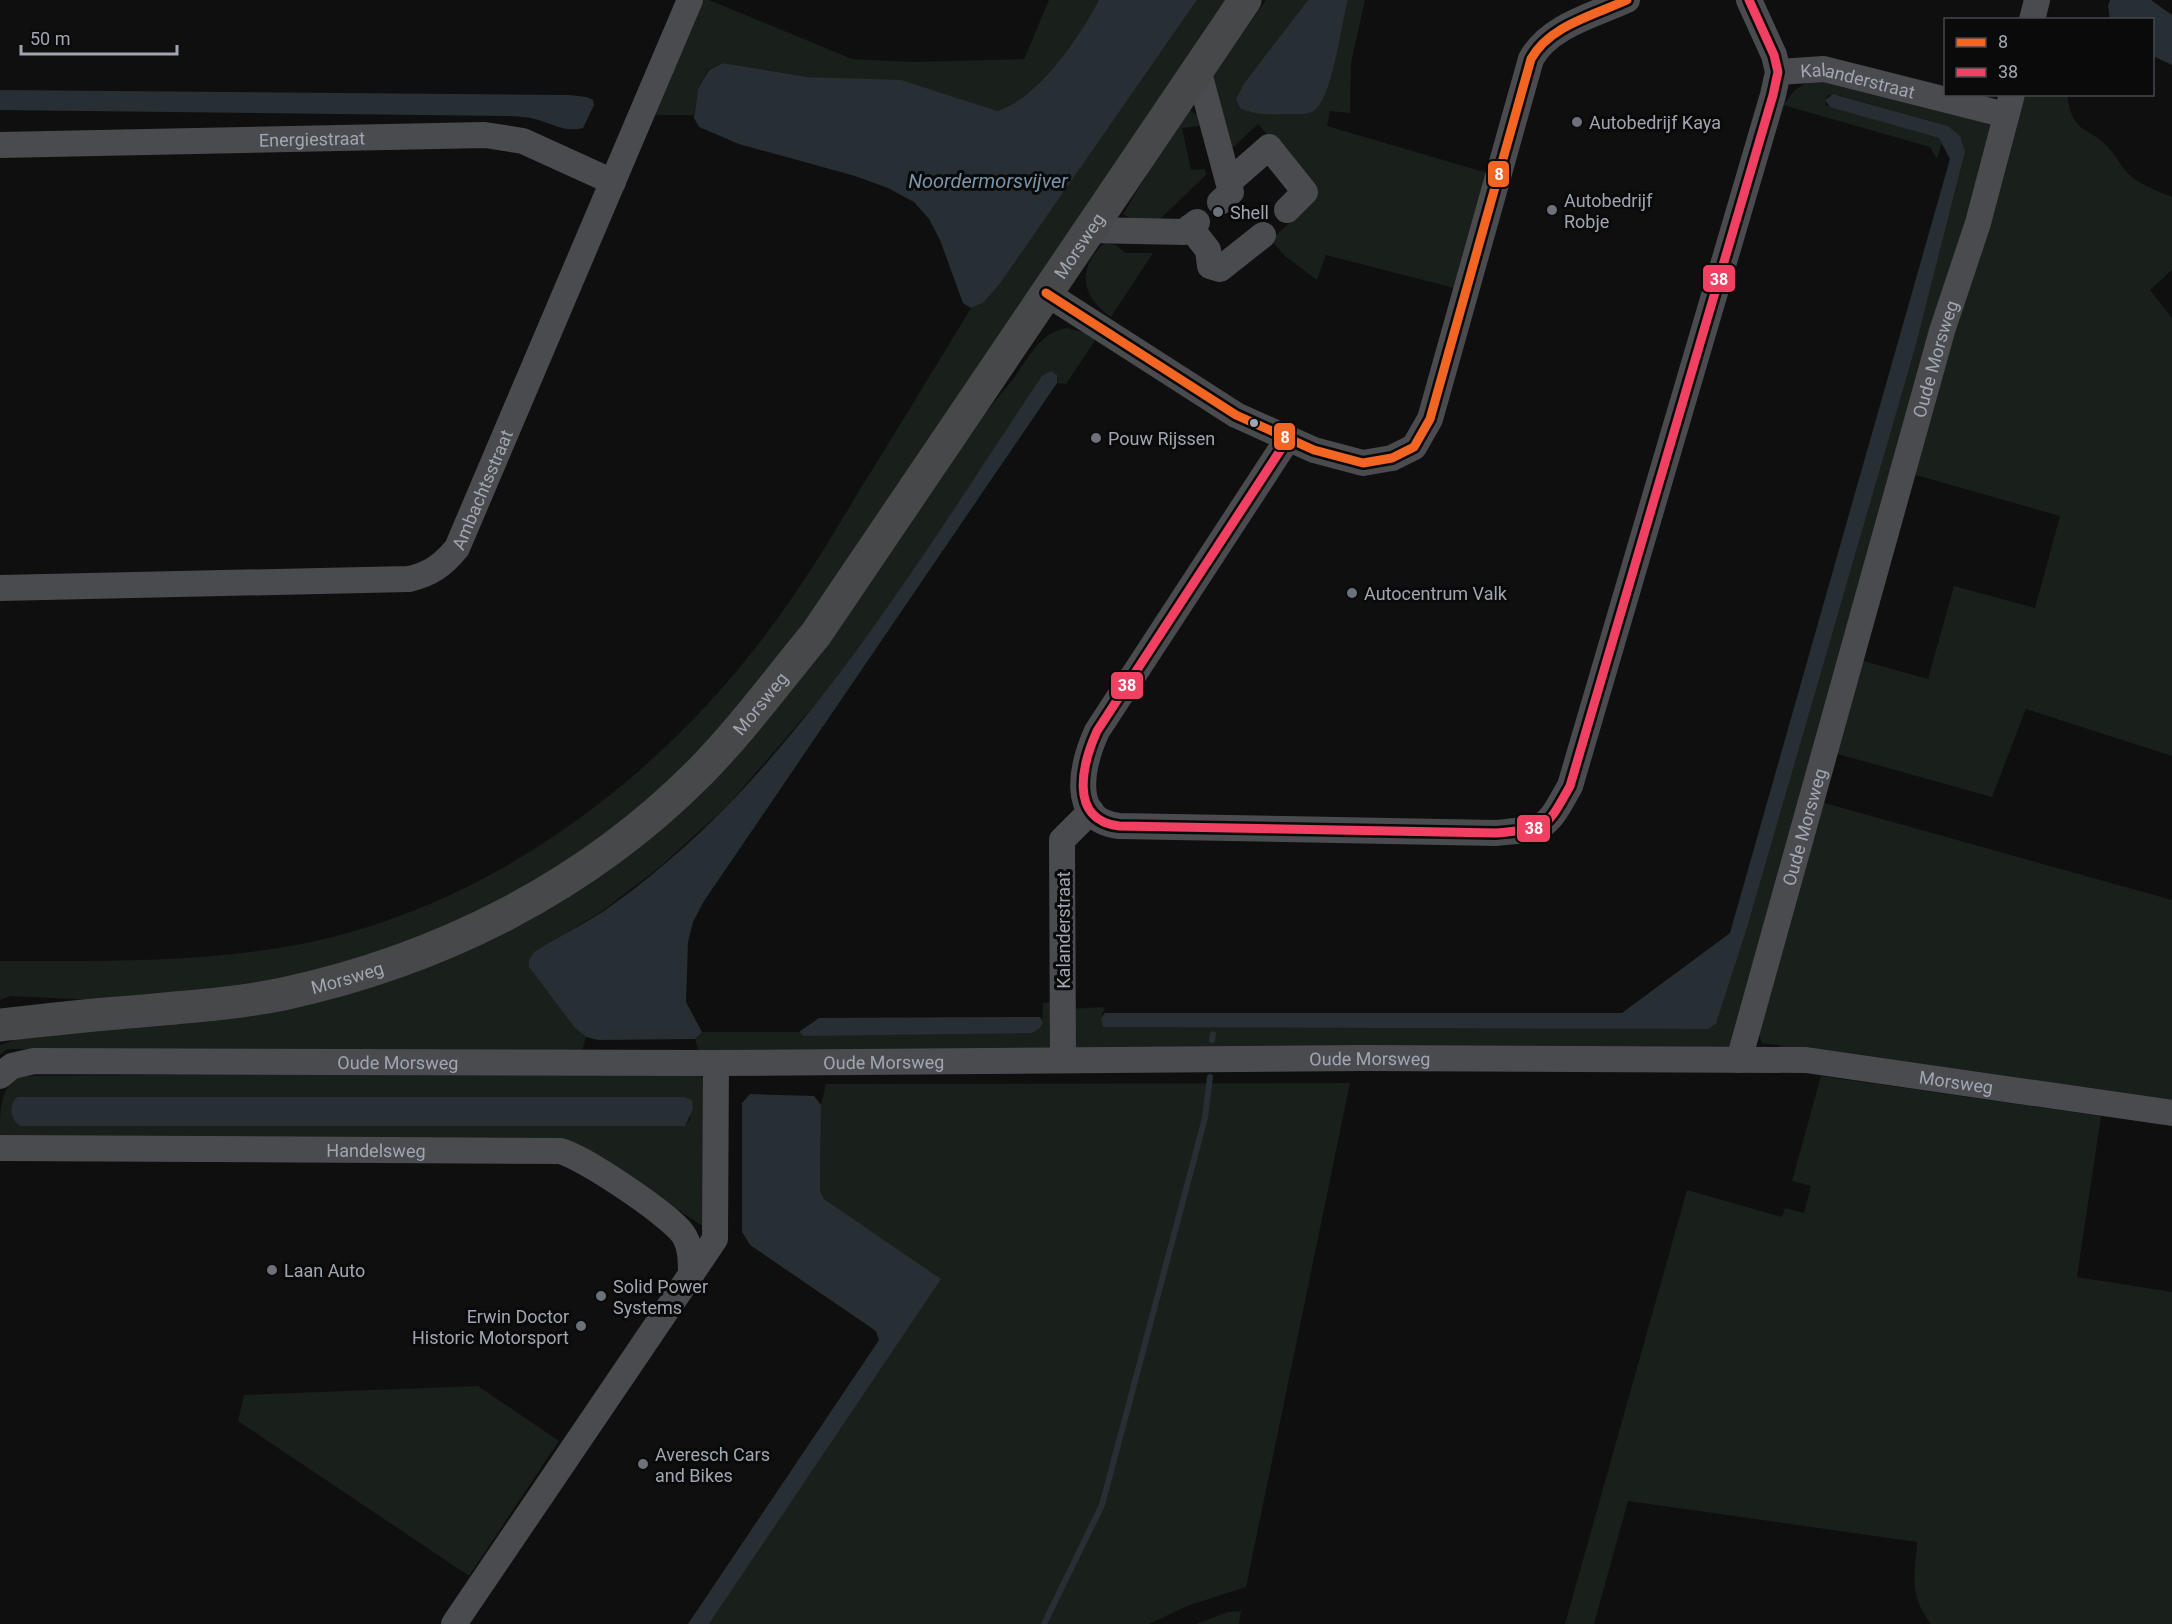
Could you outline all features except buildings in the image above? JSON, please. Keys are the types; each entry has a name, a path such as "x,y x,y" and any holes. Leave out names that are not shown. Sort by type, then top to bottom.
{"main road":[{"name":"Morsweg","path":"0,1025 188,1008 281,994 374,971 446,945 521,907 590,865 650,818 700,771 753,712 816,634 1245,0"}],"street":[{"name":"Ambachtsstraat","path":"0,588 409,579 426,575 444,564 457,548 690,0"},
{"path":"1047,293 1236,415 1287,440 1363,463 1392,458 1414,447 1430,419 1531,59 1538,46 1561,29 1627,0"},
{"name":"Kalanderstraat","path":"1063,1060 1062,840 1091,812 1101,820 1119,826 1496,832 1536,829 1551,820 1570,786 1778,72 1774,56 1749,0"},
{"path":"2032,18 2037,0"},
{"path":"1198,69 1224,192 1269,147 1305,192 1287,210"},
{"name":"Kalanderstraat","path":"1778,72 1824,69 1944,92"},
{"name":"Kalanderstraat","path":"1963,96 2009,105"},
{"name":"Oude Morsweg","path":"0,1076 12,1066 34,1061 716,1063 1364,1058 1548,1061 1740,1060 1939,343 1978,223 2009,105"},
{"name":"Energiestraat","path":"0,145 485,135 523,141 613,182"},
{"path":"1088,230 1185,232 1194,225 1208,250 1210,266 1220,269 1263,235"},
{"path":"1091,812 1083,793 1082,776 1098,731 1287,440"},
{"name":"Morsweg","path":"1740,1060 1806,1060 2172,1113"},
{"path":"454,1624 715,1239 716,1063"},
{"name":"Handelsweg","path":"0,1148 560,1151 578,1158 671,1221 684,1237 691,1260 691,1275"}],"shaded area":[{"path":"703,0 709,0 852,59 914,62 1024,59 1049,0 1099,0 1069,48 1042,80 1013,104 997,111 849,79 808,77 723,63 708,70 698,89 694,115 655,115"},
{"path":"1197,0 1238,0 868,546 670,789 497,911 292,983 93,1000 11,996 0,1000 0,961 142,960 213,956 284,947 355,931 424,906 491,875 554,836 613,792 669,743 720,690 779,617 826,546 971,308 983,303 999,285"},
{"path":"1266,0 1308,0 1245,82 1328,84 1348,0 1365,0 1351,63 1350,113 1330,111 1327,126 1491,174 1458,289 1326,255 1317,280 1285,256 1271,240 1310,204 1312,186 1258,124 1226,154 1212,77"},
{"path":"1813,79 1989,122 1993,129 1732,1045 1720,1052 1074,1052 1068,1009 1105,1007 1101,1017 1465,1027 1708,1029 1716,1024 1747,928 1916,345 1965,152 1948,126 1838,95 1828,95 1825,100 1826,105 1939,138 1942,143 1937,159 1930,147 1783,105 1795,90"},
{"path":"2020,96 2067,96 2069,107 2076,122 2107,146 2129,174 2146,186 2172,197 2172,270 2150,290 2172,318 2172,756 2026,709 1992,797 1834,753 1860,660 1928,679 1954,586 2035,608 2060,516 1912,474"},
{"path":"1187,108 1198,116 1200,126 1182,128 1191,170 1205,169 1206,175 1159,220 1128,224 1128,217 1123,214"},
{"path":"1107,243 1116,245 1125,253 1153,253 1111,317 1091,298 1086,282 1088,265 1101,246"},
{"path":"1067,328 1098,336 1066,384 1057,383 1058,378 824,694 728,805 661,866 601,912 535,952 529,960 529,967 574,1027 586,1037 582,1051 7,1049 0,1055 0,1045 38,1033 395,979 453,956 508,929 562,898 614,864 1014,378 1030,354 1049,335"},
{"path":"1821,802 2172,900 2172,1101 1762,1043 1757,1029"},
{"path":"1057,1001 1054,1052 699,1051 695,1039 702,1032 799,1032 805,1036 1042,1023 1043,1003"},
{"path":"692,1070 703,1078 704,1227 581,1145 553,1138 8,1139 0,1134 2,1100 8,1087 19,1076","holes":["16,1097 684,1097 691,1118 685,1126 20,1126"]},
{"path":"1821,1076 2101,1116 2077,1277 2172,1292 2172,1624 1931,1624 1916,1594 1914,1575 1917,1542 1628,1501 1594,1624 1565,1624 1687,1190 1782,1217 1785,1208 1804,1213 1811,1186 1792,1181"},
{"path":"1350,1083 1246,1587 1187,1606 1149,1624 709,1624 940,1279 824,1199 820,1191 821,1105 826,1084"},
{"path":"478,1386 559,1441 469,1576 238,1421 244,1395"},
{"path":"1241,1611 1239,1624 1196,1624 1228,1612"}],"water":[{"name":"Noordermorsvijver","path":"1099,0 1197,0 999,285 983,303 971,308 963,303 940,240 929,219 914,202 888,188 855,176 739,144 699,127 694,118 698,89 709,70 723,63 808,77 901,80 997,111 1013,104 1042,80 1069,48"},
{"path":"1308,0 1348,0 1332,73 1323,100 1314,111 1303,114 1263,114 1240,108 1236,99 1245,82"},
{"path":"2110,0 2151,0 2172,15 2172,65 2154,56 2154,18 2110,18 2108,6"},
{"path":"0,90 569,95 587,97 593,100 594,105 583,128 569,129 531,118 510,116 0,110"},
{"path":"1833,94 1948,126 1960,136 1965,152 1916,345 1747,928 1716,1024 1708,1029 1103,1027 1101,1018 1105,1013 1622,1013 1730,933 1950,159 1939,138 1830,107 1825,100"},
{"path":"1051,371 1057,375 1057,383 704,901 693,922 688,942 686,1002 702,1032 695,1039 598,1040 586,1037 574,1027 529,967 529,960 534,952 601,913 651,875 714,819 773,755 856,651 932,542 1042,376"},
{"path":"1040,1017 1043,1022 1040,1028 1032,1033 804,1036 799,1032 819,1018"},
{"path":"750,1094 814,1096 821,1105 820,1191 824,1199 941,1279 709,1624 688,1624 879,1340 876,1331 750,1245 742,1232 742,1103"},
{"path":"17,1097 684,1097 692,1100 693,1109 685,1126 20,1126 14,1120 11,1112 12,1104"}],"waterway":[{"path":"1212,1040 1213,1034"},
{"path":"1044,1624 1102,1505 1205,1118 1210,1077"}],"transit line":[{"name":"8","path":"1046,293 1236,415 1314,450 1363,463 1392,458 1414,447 1430,419 1531,59 1549,38 1561,30 1627,0"},
{"name":"38","path":"1287,440 1097,731 1087,758 1083,788 1085,801 1092,813 1103,821 1119,826 1496,833 1526,830 1543,825 1555,812 1570,786 1773,95 1778,72 1774,55 1749,0"}],"place":[{"name":"Autobedrijf Kaya","path":"1577,122"},
{"name":"Autobedrijf Robje","path":"1552,210"},
{"name":"Shell","path":"1218,212"},
{"name":"Pouw Rijssen","path":"1096,438"},
{"name":"Autocentrum Valk","path":"1352,593"},
{"name":"Laan Auto","path":"272,1270"},
{"name":"Solid Power Systems","path":"601,1296"},
{"name":"Erwin Doctor Historic Motorsport","path":"581,1326"},
{"name":"Averesch Cars and Bikes","path":"643,1464"}]}
